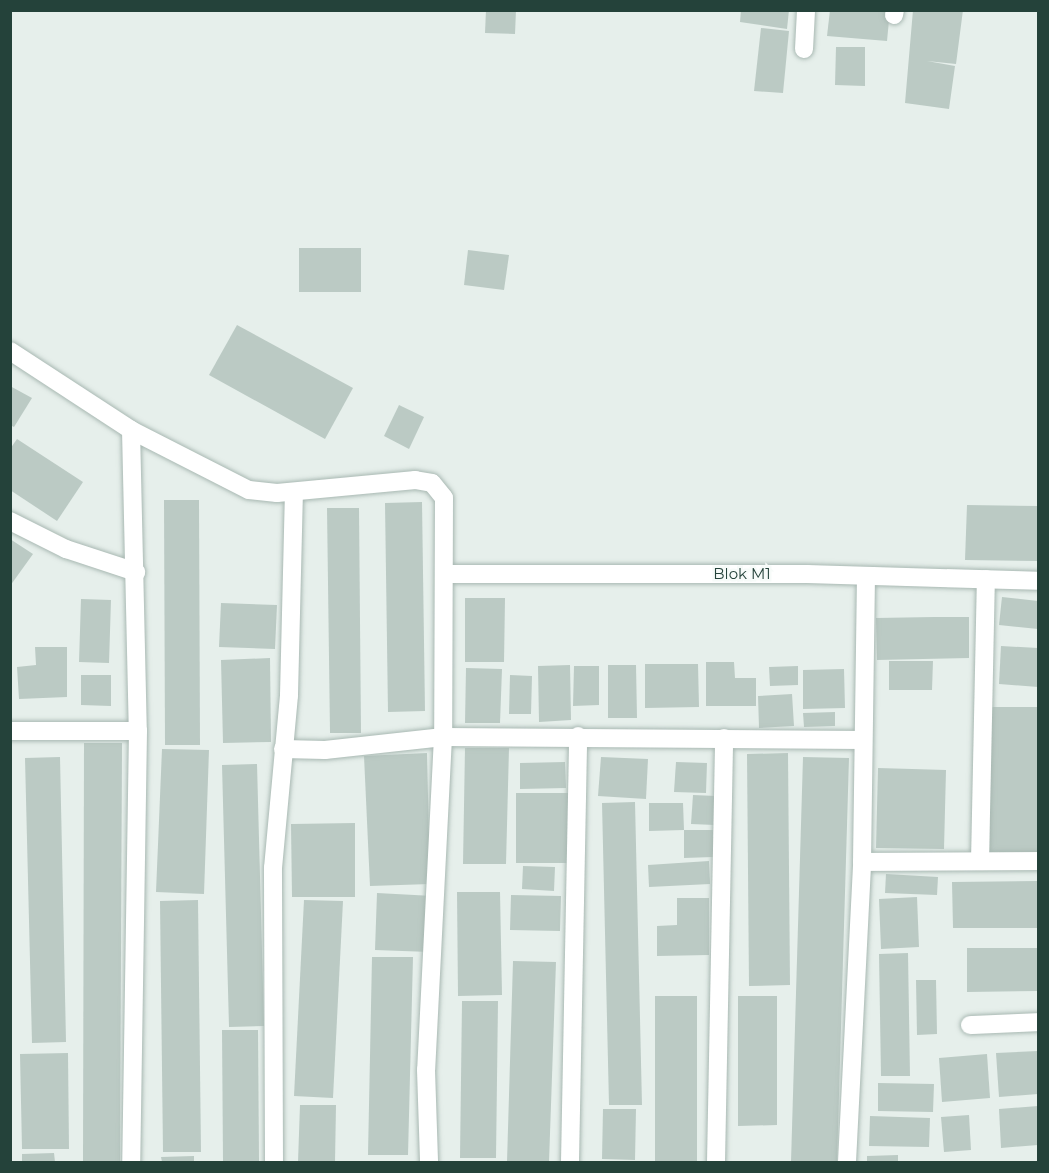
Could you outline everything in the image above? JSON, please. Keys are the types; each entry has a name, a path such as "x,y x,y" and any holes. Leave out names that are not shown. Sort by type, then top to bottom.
{"street":[{"path":"804,49 806,10"},
{"path":"10,351 131,430 230,483 294,492 387,479 432,483 444,498 443,737 426,1070 429,1162"},
{"path":"131,430 138,731 131,1162"},
{"path":"274,1162 273,868 283,749 294,492"},
{"path":"10,521 66,549 136,572"},
{"name":"Blok M1","path":"445,574 866,576 1038,581"},
{"path":"847,1162 862,862 866,576"},
{"path":"980,861 986,579"},
{"path":"10,731 138,731"},
{"path":"283,749 325,750 443,737 578,736 863,741"},
{"path":"570,1162 578,736"},
{"path":"716,1162 724,738"},
{"path":"862,862 1038,861"},
{"path":"970,1025 1038,1022"}],"building":[{"path":"486,10 516,10 515,34 485,33"},
{"path":"741,10 789,10 787,29 740,22"},
{"path":"830,10 890,10 887,41 827,36"},
{"path":"913,10 963,10 956,64 927,61 955,66 949,109 905,103"},
{"path":"761,28 789,31 783,93 754,91"},
{"path":"836,47 865,47 865,86 835,85"},
{"path":"299,248 361,248 361,292 299,292"},
{"path":"468,250 509,255 504,290 464,285"},
{"path":"237,325 353,388 325,439 209,375"},
{"path":"10,386 32,398 14,427 10,425"},
{"path":"399,405 424,417 409,449 384,436"},
{"path":"17,439 83,482 57,521 10,490 10,449"},
{"path":"164,500 199,500 200,745 165,745"},
{"path":"422,502 425,711 388,712 385,503"},
{"path":"967,505 1038,506 1038,561 965,560"},
{"path":"327,508 359,508 361,733 330,733"},
{"path":"10,539 33,554 10,586"},
{"path":"1002,597 1038,601 1038,629 999,625"},
{"path":"465,598 505,598 504,662 465,662"},
{"path":"81,599 111,600 109,663 79,662"},
{"path":"221,603 277,605 275,649 219,647"},
{"path":"969,617 969,658 877,660 876,618"},
{"path":"1001,646 1038,648 1038,687 999,684"},
{"path":"35,647 67,647 67,697 19,699 17,667 36,665"},
{"path":"270,658 271,742 223,743 221,660"},
{"path":"889,661 933,661 932,690 889,690"},
{"path":"706,662 734,662 735,678 756,678 756,706 706,706"},
{"path":"645,664 698,664 699,707 645,708"},
{"path":"570,665 571,720 539,722 538,666"},
{"path":"608,665 636,665 637,718 608,718"},
{"path":"574,666 599,666 599,705 573,706"},
{"path":"798,666 798,685 770,686 769,667"},
{"path":"466,668 502,669 500,723 465,723"},
{"path":"844,669 845,708 803,709 803,670"},
{"path":"81,675 111,675 111,706 81,705"},
{"path":"510,675 532,676 531,714 509,714"},
{"path":"792,694 794,726 759,728 758,696"},
{"path":"990,707 1038,707 1037,853 990,853"},
{"path":"835,712 835,726 804,727 803,713"},
{"path":"84,743 122,743 120,1162 83,1162"},
{"path":"465,748 509,748 506,864 463,864"},
{"path":"162,749 209,750 204,894 156,892"},
{"path":"427,753 430,884 370,886 364,756"},
{"path":"788,753 790,985 749,986 747,754"},
{"path":"60,757 66,1042 32,1043 25,758"},
{"path":"601,757 648,759 646,799 598,796"},
{"path":"803,757 849,758 837,1162 791,1162"},
{"path":"565,762 566,788 520,789 520,763"},
{"path":"676,762 707,763 706,793 674,792"},
{"path":"257,764 264,1026 229,1027 222,765"},
{"path":"878,768 946,770 944,849 876,848"},
{"path":"516,793 568,793 568,863 516,863"},
{"path":"693,795 716,796 715,825 691,824"},
{"path":"635,802 642,1105 609,1105 602,803"},
{"path":"649,803 683,803 684,830 649,831"},
{"path":"355,823 355,897 292,897 291,824"},
{"path":"684,830 713,830 713,857 684,858"},
{"path":"709,861 710,884 649,887 648,865"},
{"path":"523,866 555,867 554,891 522,889"},
{"path":"886,874 938,877 937,895 885,893"},
{"path":"1038,881 1038,928 953,928 952,882"},
{"path":"457,892 500,892 502,995 458,996"},
{"path":"377,893 433,896 430,952 375,950"},
{"path":"511,895 561,896 560,931 510,930"},
{"path":"917,897 919,947 881,949 879,899"},
{"path":"677,898 709,898 709,955 657,956 657,926 677,925"},
{"path":"198,900 201,1152 163,1152 160,901"},
{"path":"304,900 343,901 333,1098 294,1096"},
{"path":"967,948 1038,948 1038,991 967,992"},
{"path":"908,953 910,1076 881,1076 879,954"},
{"path":"372,957 413,957 408,1155 368,1155"},
{"path":"513,961 556,962 549,1162 507,1162"},
{"path":"916,980 936,980 937,1034 917,1035"},
{"path":"655,996 697,996 697,1162 655,1162"},
{"path":"738,996 777,996 777,1125 738,1126"},
{"path":"462,1001 498,1001 496,1158 460,1158"},
{"path":"222,1030 258,1030 259,1162 223,1162"},
{"path":"1038,1051 1038,1094 999,1097 996,1053"},
{"path":"68,1053 69,1149 22,1149 20,1054"},
{"path":"987,1054 990,1098 942,1102 939,1058"},
{"path":"878,1083 934,1084 933,1112 878,1111"},
{"path":"300,1105 336,1105 335,1162 298,1162"},
{"path":"1038,1106 1038,1145 1001,1148 999,1109"},
{"path":"603,1109 636,1109 635,1160 602,1159"},
{"path":"969,1115 971,1150 944,1152 941,1117"},
{"path":"870,1116 930,1118 929,1147 869,1146"},
{"path":"54,1153 55,1162 22,1162 22,1154"},
{"path":"898,1155 898,1162 867,1162 867,1156"},
{"path":"194,1156 194,1162 162,1162 161,1157"}]}
